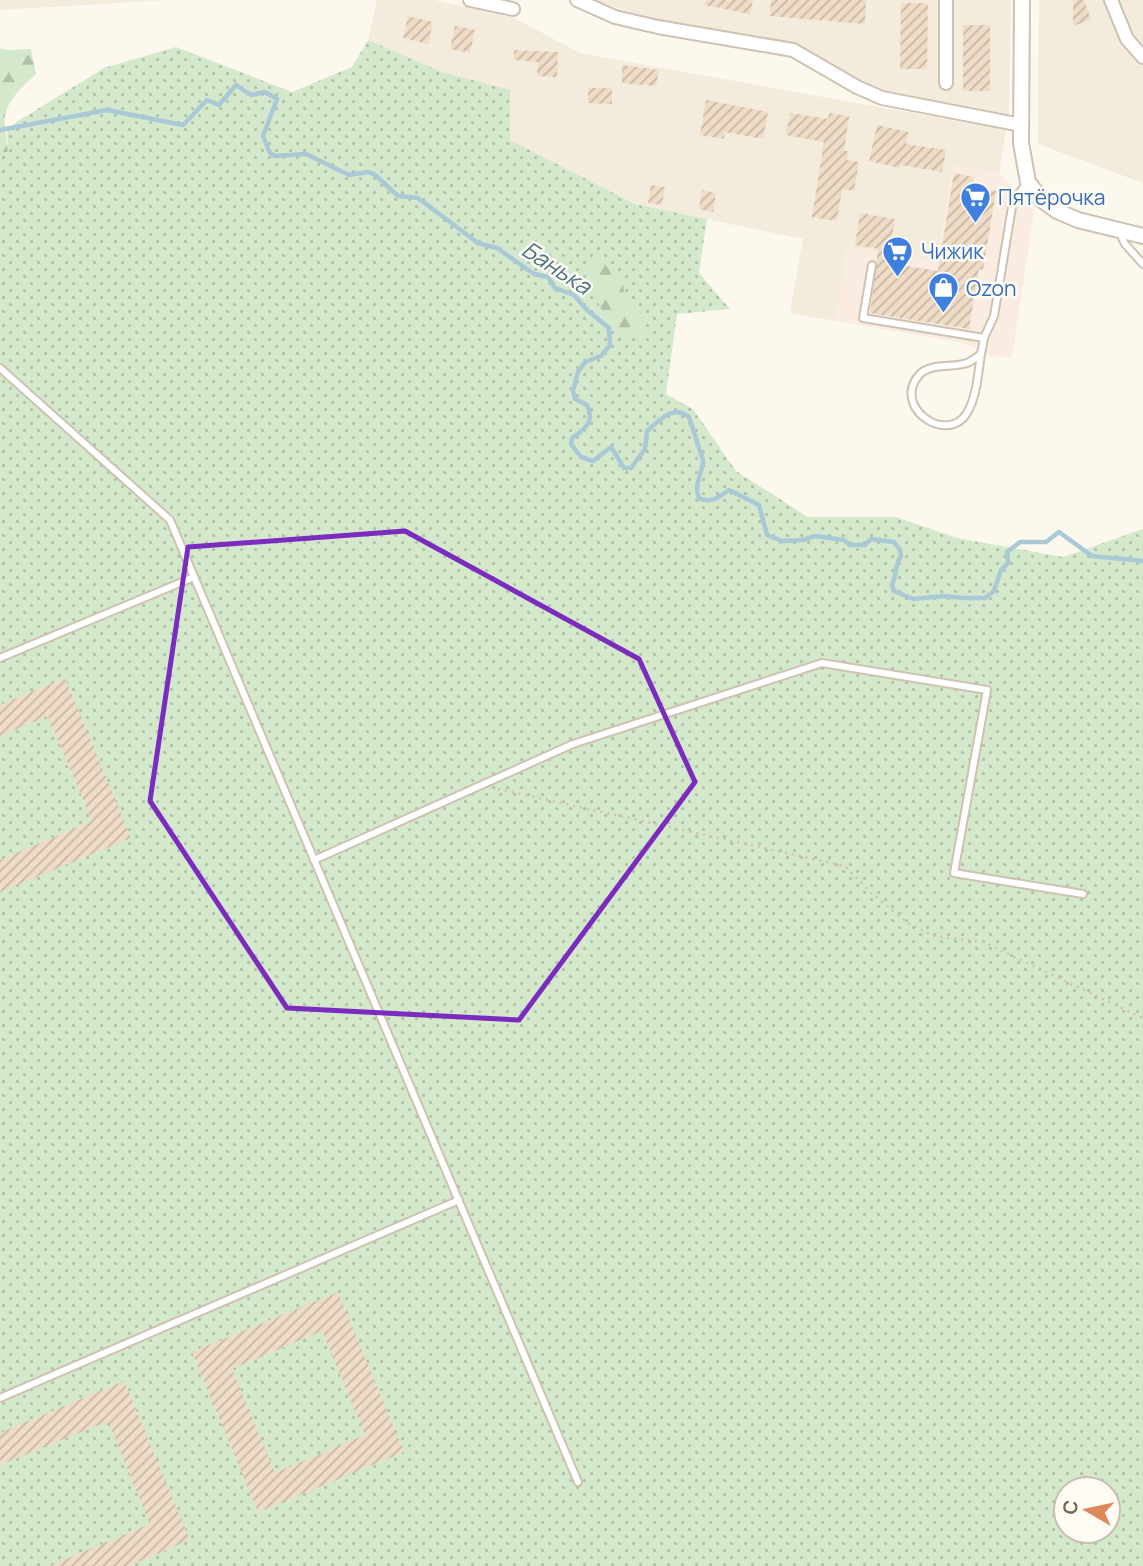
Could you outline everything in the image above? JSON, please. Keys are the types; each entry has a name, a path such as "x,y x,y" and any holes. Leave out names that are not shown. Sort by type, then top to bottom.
{"street":[{"path":"470,0 513,9"},
{"path":"577,0 615,17 657,27 793,50 857,87 882,98 1021,125"},
{"path":"946,0 946,83"},
{"path":"1022,0 1021,125 1023,166 1028,182 1042,200 1057,211 1078,220 1143,236"},
{"path":"1111,0 1127,39 1143,57"}],"lane":[{"path":"981,354 969,363 921,372 912,394 918,414 934,424 946,425 957,422 967,414 974,396 984,338 994,316 1013,201 1028,182"},
{"path":"1119,231 1125,244 1143,264"},
{"path":"872,265 863,318 984,338"},
{"path":"0,368 170,520 578,1482"},
{"path":"0,658 194,576"},
{"path":"314,860 573,744 822,663 987,690 954,873 1083,894"},
{"path":"0,1398 458,1200"}],"path":[{"path":"481,785 845,866 871,893 908,923 933,936 984,942 1143,1018"}],"highlighted area":[{"path":"405,531 639,659 695,782 519,1020 287,1008 150,801 188,547"}],"shaded area":[{"path":"0,0 167,0 0,10"},
{"path":"377,0 434,0 515,18 579,53 1006,130 999,173 953,166 937,261 848,247 836,321 790,313 803,239 635,204 510,140 509,90 442,72 368,40"},
{"path":"595,0 1011,0 1009,115 873,89 794,42 678,25 640,16"},
{"path":"1039,0 1143,0 1143,183 1038,144"},
{"path":"953,166 999,173 1034,210 1012,358 990,356 964,343 836,321 848,247 937,261"}],"green space":[{"path":"368,40 442,72 510,90 510,140 635,204 707,219 699,273 730,309 677,314 666,394 693,409 736,471 808,517 896,517 957,538 1063,557 1143,529 1143,1566 0,1566 0,157 8,151 7,128 104,68 176,47 292,92 352,67"},
{"path":"0,48 31,49 36,74 9,104 5,116 8,151 0,157"},
{"path":"599,251 623,281 624,293 645,323 647,332 634,338 620,334 597,301 588,270 589,259"}],"building":[{"path":"706,0 753,0 750,14 705,5"},
{"path":"771,0 866,0 865,24 770,16"},
{"path":"1073,0 1084,0 1091,20 1073,26"},
{"path":"901,3 928,3 927,69 900,69"},
{"path":"408,16 433,22 428,44 403,38"},
{"path":"963,25 990,25 990,91 963,91"},
{"path":"455,26 475,30 470,53 450,49"},
{"path":"514,50 558,52 557,77 537,76 538,62 514,60"},
{"path":"622,65 659,70 656,86 622,83"},
{"path":"588,88 612,88 612,104 588,103"},
{"path":"706,100 768,112 763,139 725,132 724,139 700,135"},
{"path":"790,113 828,119 829,113 849,116 844,151 848,151 847,160 859,162 854,191 842,189 837,221 812,217 824,142 786,135"},
{"path":"877,125 909,132 906,144 946,150 942,172 901,165 900,168 869,161"},
{"path":"954,173 974,177 972,187 996,191 983,270 979,269 969,329 870,313 878,249 855,245 860,213 895,219 888,263 938,271"},
{"path":"651,185 665,187 662,205 648,203"},
{"path":"702,190 716,193 713,212 699,209"},
{"path":"65,678 131,838 0,892 0,860 92,821 48,716 0,736 0,705"},
{"path":"338,1292 404,1452 258,1512 192,1352","holes":["322,1331 365,1435 275,1473 232,1369"]},
{"path":"124,1381 190,1540 128,1566 49,1566 150,1524 108,1421 0,1465 0,1433"}],"waterway":[{"name":"Банька","path":"0,130 107,110 183,125 207,100 219,105 236,85 251,95 265,92 277,99 263,136 270,153 275,156 306,154 349,175 368,172 374,174 398,196 418,198 478,243 497,248 534,274 548,277 555,288 574,295 609,328 610,345 601,356 585,362 578,372 573,391 575,399 587,405 590,416 585,428 572,438 571,444 581,457 593,461 611,447 624,468 631,468 645,449 647,431 666,415 683,413 689,417 703,460 697,488 699,498 711,500 729,490 759,505 767,535 782,541 803,540 815,536 844,540 850,545 865,545 871,539 894,542 901,556 892,585 894,591 913,599 944,596 985,598 994,591 1001,570 1008,563 1007,552 1020,542 1046,542 1059,532 1092,556 1143,561"}],"place":[{"name":"Пятёрочка","path":"975,224"},
{"name":"Чижик","path":"898,278"},
{"name":"Ozon","path":"943,315"}]}
